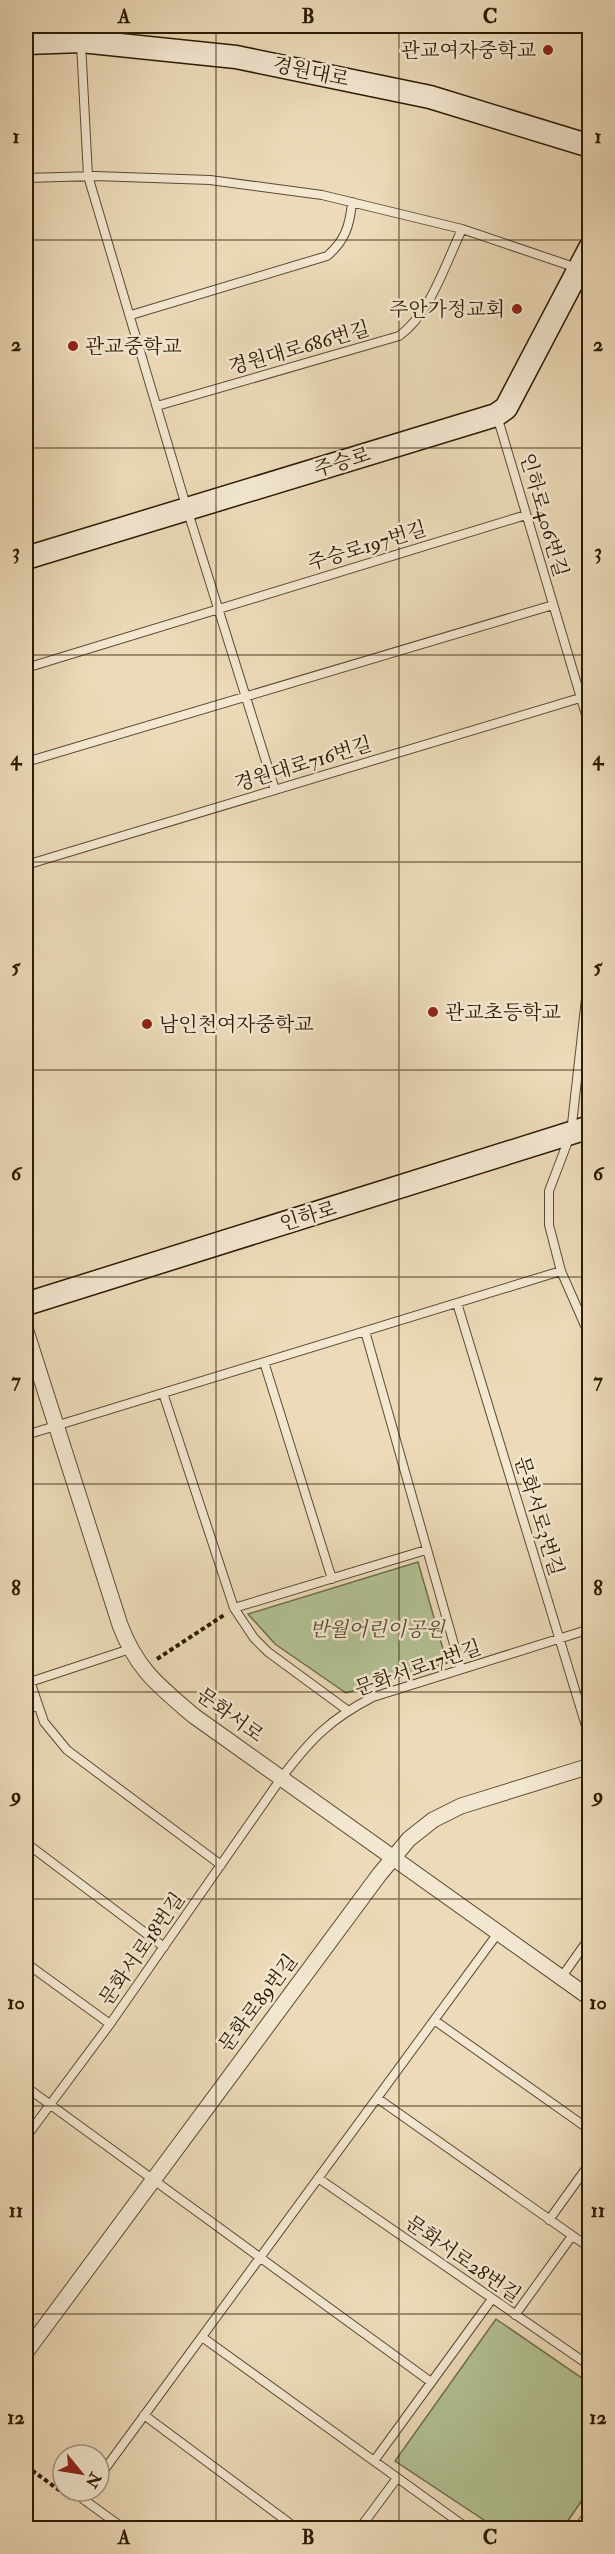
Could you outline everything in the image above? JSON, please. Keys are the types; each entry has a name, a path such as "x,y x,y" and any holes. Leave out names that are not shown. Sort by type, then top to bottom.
{"main road":[{"name":"경원대로","path":"26,43 81,41 236,57 419,94 590,146"},
{"path":"496,415 506,408 586,263"},
{"name":"주승로","path":"26,558 496,415"},
{"name":"인하로","path":"26,1304 580,1130"}],"street":[{"name":"문화서로","path":"26,1331 130,1649 142,1669 194,1716 590,1998"},
{"name":"문화로89번길","path":"26,2352 392,1857 409,1839 433,1820 462,1806 590,1766"}],"lane":[{"path":"81,41 88,176 187,509 275,790"},
{"path":"26,178 88,176 210,180 322,195 462,229 586,263"},
{"path":"131,315 327,256 341,244 351,220 352,202"},
{"name":"경원대로686번길","path":"157,406 399,336 411,327 424,309 462,229"},
{"name":"인하로406번길","path":"496,415 590,728"},
{"name":"주승로197번길","path":"26,668 526,515"},
{"path":"26,762 553,605"},
{"name":"경원대로716번길","path":"26,865 590,695"},
{"path":"590,963 580,1130 549,1191 549,1225 561,1271 590,1337"},
{"path":"26,1435 561,1271"},
{"name":"문화서로3번길","path":"457,1303 590,1739"},
{"path":"365,1331 461,1670"},
{"path":"264,1362 332,1579"},
{"path":"163,1393 234,1608 254,1638 268,1652 348,1710"},
{"path":"590,1394 590,1400"},
{"path":"234,1608 426,1550"},
{"name":"문화서로17번길","path":"282,1777 305,1747 328,1724 373,1697 590,1629"},
{"path":"30,1682 130,1649"},
{"path":"26,1669 37,1706 48,1729 67,1750 221,1865"},
{"path":"26,1710 37,1706"},
{"name":"문화서로18번길","path":"26,2137 110,2024 282,1777"},
{"path":"26,1843 164,1947"},
{"path":"111,2460 498,1933"},
{"path":"561,1978 590,1937"},
{"path":"26,1963 110,2024"},
{"path":"434,2020 590,2130"},
{"path":"26,2087 431,2382"},
{"path":"377,2098 590,2248"},
{"path":"549,2220 590,2163"},
{"name":"문화서로28번길","path":"318,2178 590,2366"},
{"path":"515,2314 572,2236"},
{"path":"374,2461 492,2299"},
{"path":"202,2337 467,2529"},
{"path":"144,2415 297,2529"},
{"path":"360,2529 397,2478"},
{"path":"88,2503 123,2529"},
{"path":"578,2529 590,2512"}],"path":[{"path":"142,1669 234,1608"},
{"path":"26,2466 51,2484"}],"green space":[{"name":"반월어린이공원","path":"418,1562 447,1663 346,1693 275,1644 248,1614"},
{"path":"496,2319 589,2383 589,2490 563,2528 496,2528 395,2461"}],"place":[{"name":"관교여자중학교","path":"548,50"},
{"name":"주안가정교회","path":"517,309"},
{"name":"관교중학교","path":"73,346"},
{"name":"관교초등학교","path":"433,1012"},
{"name":"남인천여자중학교","path":"147,1024"}]}
